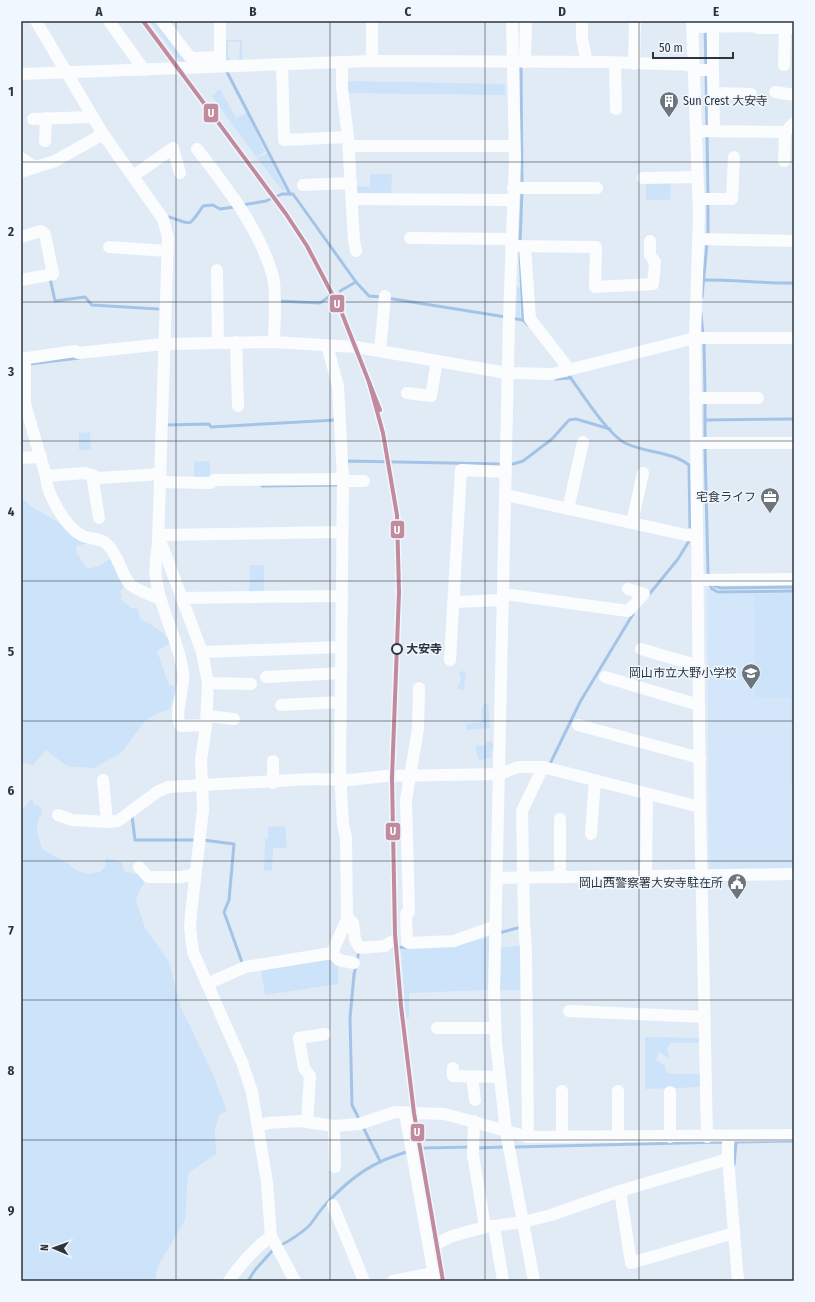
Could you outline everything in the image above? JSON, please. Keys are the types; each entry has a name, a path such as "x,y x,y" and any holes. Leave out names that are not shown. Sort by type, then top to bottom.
{"street":[{"path":"36,21 103,134 162,219 168,237 164,347 161,537 156,577 160,599 179,653 184,673 184,686 178,708 178,722 181,726 209,718 234,718"},
{"path":"109,21 144,70"},
{"path":"162,21 189,56 220,62 282,67 342,65 372,61 587,62 702,69"},
{"path":"220,21 220,62"},
{"path":"372,21 372,61"},
{"path":"512,21 520,62"},
{"path":"526,21 520,62 514,146 517,191 517,245 509,317 507,373 506,496 495,931 495,1028 499,1078 506,1132 534,1281"},
{"path":"582,21 582,39 587,62"},
{"path":"634,64 635,21"},
{"path":"702,25 790,28 784,65"},
{"path":"702,25 702,69 706,131"},
{"path":"702,25 702,69 714,93 697,178 705,199 701,338 702,443 697,536 701,580 698,666 707,1137"},
{"path":"21,74 144,70 220,62"},
{"path":"615,64 616,109"},
{"path":"342,65 342,88 349,142 354,241 356,251"},
{"path":"282,67 284,140 514,146"},
{"path":"775,92 794,95"},
{"path":"714,93 751,94"},
{"path":"33,119 93,117"},
{"path":"45,141 46,118"},
{"path":"706,131 792,123 784,161"},
{"path":"21,172 55,161 103,134"},
{"path":"132,176 173,148 180,173"},
{"path":"197,149 239,206 256,234 274,278 274,342"},
{"path":"705,199 732,198 734,195 734,157"},
{"path":"21,158 35,167"},
{"path":"643,178 697,178"},
{"path":"303,186 351,183"},
{"path":"352,199 597,188"},
{"path":"21,237 41,231 45,234 53,274 21,280"},
{"path":"410,238 517,245 596,246 595,287 653,284 655,262 650,255 650,240"},
{"path":"704,239 794,241"},
{"path":"517,245 530,319 565,371"},
{"path":"109,247 167,251"},
{"path":"217,270 218,343"},
{"path":"380,351 385,298"},
{"path":"160,599 130,584 112,550 105,542 96,538 82,536 76,532 57,507 49,490 25,404 24,362 75,351 78,353 218,343 236,345 274,342 328,348 380,351 436,364 507,373 565,371 701,338 794,338"},
{"path":"236,345 238,406"},
{"path":"328,348 338,386 344,482 340,647 341,780 343,825 346,837 346,919 332,953"},
{"path":"407,393 431,396 436,364"},
{"path":"702,398 758,398"},
{"path":"568,509 583,442"},
{"path":"702,443 794,443"},
{"path":"21,458 40,457"},
{"path":"450,660 461,470 506,472"},
{"path":"46,476 85,473 99,478 162,480 364,481"},
{"path":"632,523 643,473"},
{"path":"92,475 98,518"},
{"path":"506,496 686,535 697,536"},
{"path":"161,537 342,532"},
{"path":"161,537 162,545 185,598 205,652 211,683 209,718 201,760 203,810 194,874 191,934 193,952 242,1062 252,1092 259,1126 267,1182 271,1236 295,1281"},
{"path":"701,580 794,579"},
{"path":"454,602 503,597 628,612 644,594 628,589"},
{"path":"185,598 342,596"},
{"path":"205,652 340,647"},
{"path":"641,649 698,666"},
{"path":"266,677 341,673"},
{"path":"605,677 699,705"},
{"path":"211,683 250,684"},
{"path":"419,688 418,729 406,800 409,912 406,914 407,942 454,941 495,931"},
{"path":"281,705 341,702"},
{"path":"578,725 700,758"},
{"path":"273,761 273,783"},
{"path":"58,815 72,820 107,822 118,821 136,807 168,787 341,780 410,779 500,774 518,766 545,769 595,780 700,807"},
{"path":"528,1137 522,811 545,769"},
{"path":"103,780 107,822"},
{"path":"591,834 595,780"},
{"path":"646,876 647,794"},
{"path":"560,819 560,877"},
{"path":"139,867 148,877 182,877 194,874"},
{"path":"497,878 794,874"},
{"path":"346,919 353,923 354,940 360,948 385,946 391,942"},
{"path":"207,984 245,968 332,953"},
{"path":"332,953 339,960 354,963"},
{"path":"569,1011 705,1017"},
{"path":"437,1028 495,1028"},
{"path":"307,1122 310,1076 304,1068 299,1038 325,1034"},
{"path":"452,1068 453,1076 499,1078"},
{"path":"472,1076 474,1100"},
{"path":"562,1091 562,1137"},
{"path":"618,1091 618,1137"},
{"path":"670,1092 670,1137"},
{"path":"259,1126 268,1123 307,1122 334,1126 359,1124 395,1112 404,1112 444,1114 528,1137 794,1136"},
{"path":"393,1281 435,1277 404,1112"},
{"path":"474,1121 473,1155 503,1281"},
{"path":"334,1126 335,1166"},
{"path":"728,1137 728,1159 738,1281"},
{"path":"430,1250 436,1243 445,1239 490,1226 523,1222 552,1215 620,1191 728,1159"},
{"path":"620,1191 630,1263 734,1233"},
{"path":"333,1205 364,1281"},
{"path":"229,1281 242,1262 271,1236"}],"shaded area":[{"path":"150,21 155,21 187,64 179,60"},
{"path":"226,40 242,40 242,58 245,61 230,63 225,58","holes":["228,41 240,42 239,61 231,62 228,57"]},
{"path":"346,81 505,84 505,95 347,93"},
{"path":"220,89 236,118 247,113 265,152 256,157 212,96"},
{"path":"267,154 285,190 283,191 257,158"},
{"path":"370,174 392,174 391,197 359,196 355,192 355,186 370,187"},
{"path":"646,180 671,180 670,200 646,200"},
{"path":"517,287 520,287 520,318 516,316"},
{"path":"90,432 91,450 79,450 79,433"},
{"path":"210,461 210,480 194,480 194,462"},
{"path":"24,500 32,507 56,521 88,543 77,546 76,552 87,569 99,566 113,557 126,583 120,592 122,596 121,600 131,608 138,609 140,619 165,635 170,643 157,651 169,685 174,686 175,694 170,709 156,714 145,721 122,752 94,768 67,766 46,750 33,765 21,763 21,501"},
{"path":"250,565 264,565 264,593 249,592"},
{"name":"岡山市立大野小学校","path":"707,588 718,594 794,593 794,869 709,870"},
{"path":"794,593 794,784 790,784 791,698 755,697 754,594"},
{"path":"461,671 466,672 464,690 457,689 461,679 459,673"},
{"path":"484,704 488,704 490,728 467,730 466,724 481,722"},
{"path":"490,741 494,744 494,748 491,753 492,757 479,761 475,748 477,745 485,746 487,742"},
{"path":"32,798 34,805 41,807 42,813 39,818 37,832 43,850 68,863 75,870 89,874 100,872 105,867 106,858 122,862 124,871 141,875 145,882 140,889 136,901 145,928 169,962 180,1006 211,1070 227,1111 220,1114 215,1129 216,1154 188,1173 185,1220 158,1266 155,1281 21,1281 21,807 24,808"},
{"path":"285,826 287,848 273,848 272,870 264,871 265,839 268,838 268,827"},
{"path":"490,937 489,990 409,993 409,1018 406,1018 401,949 456,945"},
{"path":"524,945 523,990 500,990 501,948"},
{"path":"331,959 338,964 338,984 265,995 261,969"},
{"path":"645,1037 700,1038 701,1043 670,1043 667,1049 669,1055 668,1058 659,1052 656,1060 665,1066 665,1071 670,1074 702,1074 702,1087 645,1089"}],"waterway":[{"path":"705,29 706,67"},
{"path":"521,65 522,185"},
{"path":"226,70 290,194"},
{"path":"706,73 707,129"},
{"path":"707,135 708,197"},
{"path":"520,243 522,191"},
{"path":"242,205 266,201 282,194 293,194 356,282 369,296 381,297"},
{"path":"708,203 708,237"},
{"path":"169,217 189,223 203,206 213,205 220,209 235,207"},
{"path":"702,297 707,243"},
{"path":"520,251 523,320 528,325"},
{"path":"50,278 55,301 85,297 92,305 158,309"},
{"path":"704,280 794,283"},
{"path":"340,291 356,282"},
{"path":"278,301 320,303 330,296"},
{"path":"387,298 506,317"},
{"path":"701,314 703,335"},
{"path":"511,318 523,320"},
{"path":"704,340 705,395"},
{"path":"29,364 79,358"},
{"path":"567,373 594,411 610,431 618,438 625,443 641,449 674,457 689,465 690,527"},
{"path":"555,379 571,378"},
{"path":"705,400 705,441"},
{"path":"513,464 523,461 552,439 569,420 576,419 610,429"},
{"path":"705,420 794,419"},
{"path":"166,425 209,424 211,427 336,420"},
{"path":"705,446 709,576"},
{"path":"347,464 347,461 500,464"},
{"path":"262,486 341,485"},
{"path":"647,597 678,559 689,541"},
{"path":"709,583 712,589 718,592 794,591"},
{"path":"713,583 714,586 721,588 794,587"},
{"path":"549,766 580,702 633,614"},
{"path":"132,816 135,840 195,840"},
{"path":"203,840 234,844 229,900 224,912 243,965"},
{"path":"499,933 521,927"},
{"path":"390,948 407,947"},
{"path":"359,951 354,975 350,1018 352,1105 359,1119"},
{"path":"363,1127 380,1161"},
{"path":"734,1165 736,1142 794,1141"},
{"path":"515,1147 724,1142 724,1144"},
{"path":"415,1150 425,1148 470,1147"},
{"path":"477,1148 504,1147"},
{"path":"281,1245 295,1237 309,1226 335,1194 354,1178 374,1165 410,1151"},
{"path":"248,1281 255,1270 273,1250"}],"transit line":[{"name":"U","path":"143,21 286,214 307,246 341,311 380,410"},
{"name":"U","path":"369,382 383,433 397,515 399,592 392,778 395,934 401,1006 414,1113 443,1281"}],"place":[{"name":"Sun Crest 大安寺","path":"669,118"},
{"name":"宅食ライフ","path":"770,514"},
{"name":"大安寺","path":"397,649"},
{"name":"岡山市立大野小学校","path":"751,690"},
{"name":"岡山西警察署大安寺駐在所","path":"737,900"}]}
